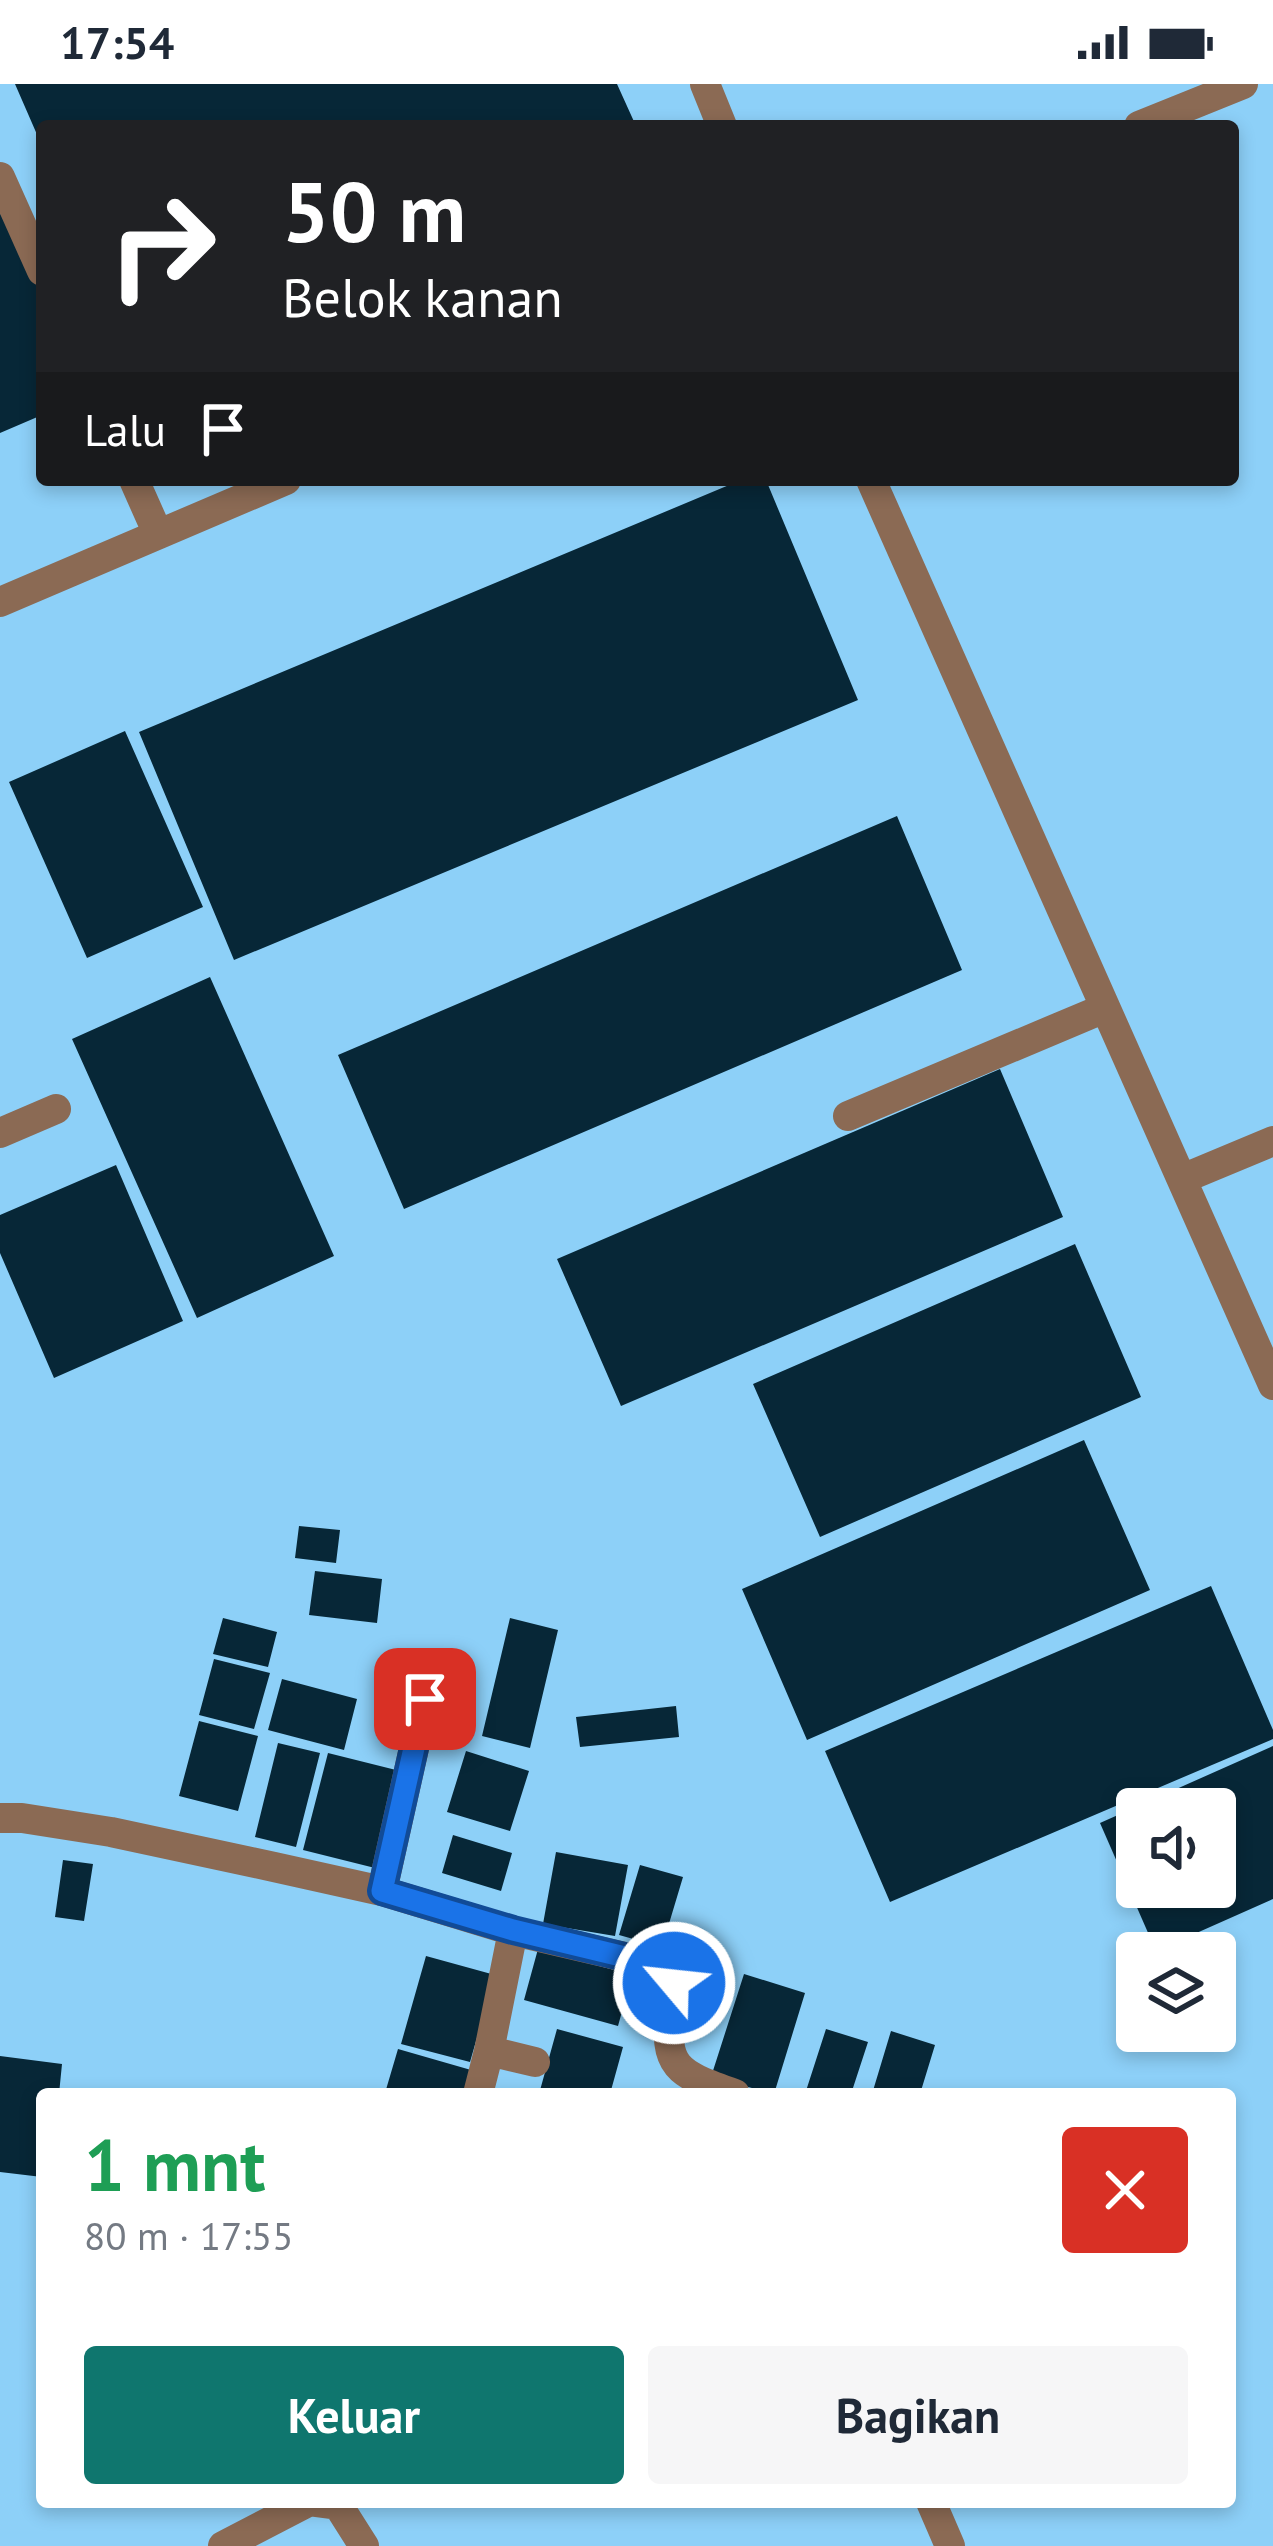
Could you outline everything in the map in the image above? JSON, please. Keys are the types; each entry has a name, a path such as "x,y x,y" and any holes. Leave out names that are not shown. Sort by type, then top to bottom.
{"street":[{"path":"705,84 720,120"},
{"path":"1154,120 1244,84"},
{"path":"1,177 36,257"},
{"path":"137,486 158,534"},
{"path":"0,602 272,486"},
{"path":"874,486 1273,1385"},
{"path":"848,1116 1105,1008"},
{"path":"0,1133 56,1109"},
{"path":"1182,1179 1273,1141"},
{"path":"382,1891 425,1699"},
{"path":"0,1818 111,1832 382,1891 669,1969 674,1983 666,2039 670,2055 678,2066 712,2088"},
{"path":"480,2088 513,1930"},
{"path":"489,2051 535,2062"},
{"path":"223,2546 299,2508"},
{"path":"340,2508 364,2546"},
{"path":"934,2508 950,2546"}],"building":[{"path":"15,84 617,84 633,120 36,120 36,132"},
{"path":"0,213 36,273 36,418 0,433"},
{"path":"727,486 769,486 858,700 234,960 139,732"},
{"path":"125,731 203,907 87,958 9,782"},
{"path":"897,816 962,970 404,1209 338,1055"},
{"path":"210,977 334,1256 197,1318 72,1039"},
{"path":"1000,1069 1063,1217 621,1406 557,1259"},
{"path":"116,1165 183,1321 54,1378 0,1253 0,1215"},
{"path":"1075,1244 1141,1397 820,1537 753,1384"},
{"path":"1084,1440 1150,1590 807,1740 742,1589"},
{"path":"299,1526 340,1530 336,1563 295,1558"},
{"path":"315,1571 382,1579 377,1623 309,1615"},
{"path":"1211,1586 1273,1730 1273,1739 1158,1788 1116,1788 1116,1806 890,1902 825,1751"},
{"path":"223,1618 277,1632 268,1667 213,1654"},
{"path":"510,1618 558,1630 530,1748 482,1736"},
{"path":"214,1659 270,1673 254,1729 199,1715"},
{"path":"282,1679 357,1699 344,1750 268,1730"},
{"path":"676,1706 679,1737 580,1747 576,1717"},
{"path":"199,1721 258,1736 238,1811 179,1796"},
{"path":"278,1743 320,1753 296,1847 255,1837"},
{"path":"1273,1746 1273,1899 1199,1932 1148,1932 1137,1908 1236,1908 1236,1788 1179,1788"},
{"path":"466,1751 529,1771 510,1831 447,1812"},
{"path":"328,1753 404,1772 379,1869 303,1850"},
{"path":"1116,1816 1116,1860 1100,1823"},
{"path":"453,1835 512,1853 501,1891 442,1873"},
{"path":"556,1852 628,1865 615,1936 543,1924"},
{"path":"63,1860 93,1864 84,1921 55,1917"},
{"path":"640,1865 683,1877 662,1947 619,1935"},
{"path":"538,1949 632,1975 618,2026 524,2000"},
{"path":"426,1956 495,1975 470,2062 401,2044"},
{"path":"744,1974 805,1993 776,2088 752,2088 711,2077"},
{"path":"557,2029 623,2047 612,2088 541,2088"},
{"path":"826,2029 868,2042 853,2088 807,2088"},
{"path":"891,2031 935,2045 922,2088 874,2088"},
{"path":"398,2049 471,2070 466,2088 386,2088"},
{"path":"0,2056 62,2064 60,2088 36,2088 36,2176 0,2172"}],"route":[{"path":"425,1699 382,1891 513,1930 658,1965 669,1969 674,1983"}]}
